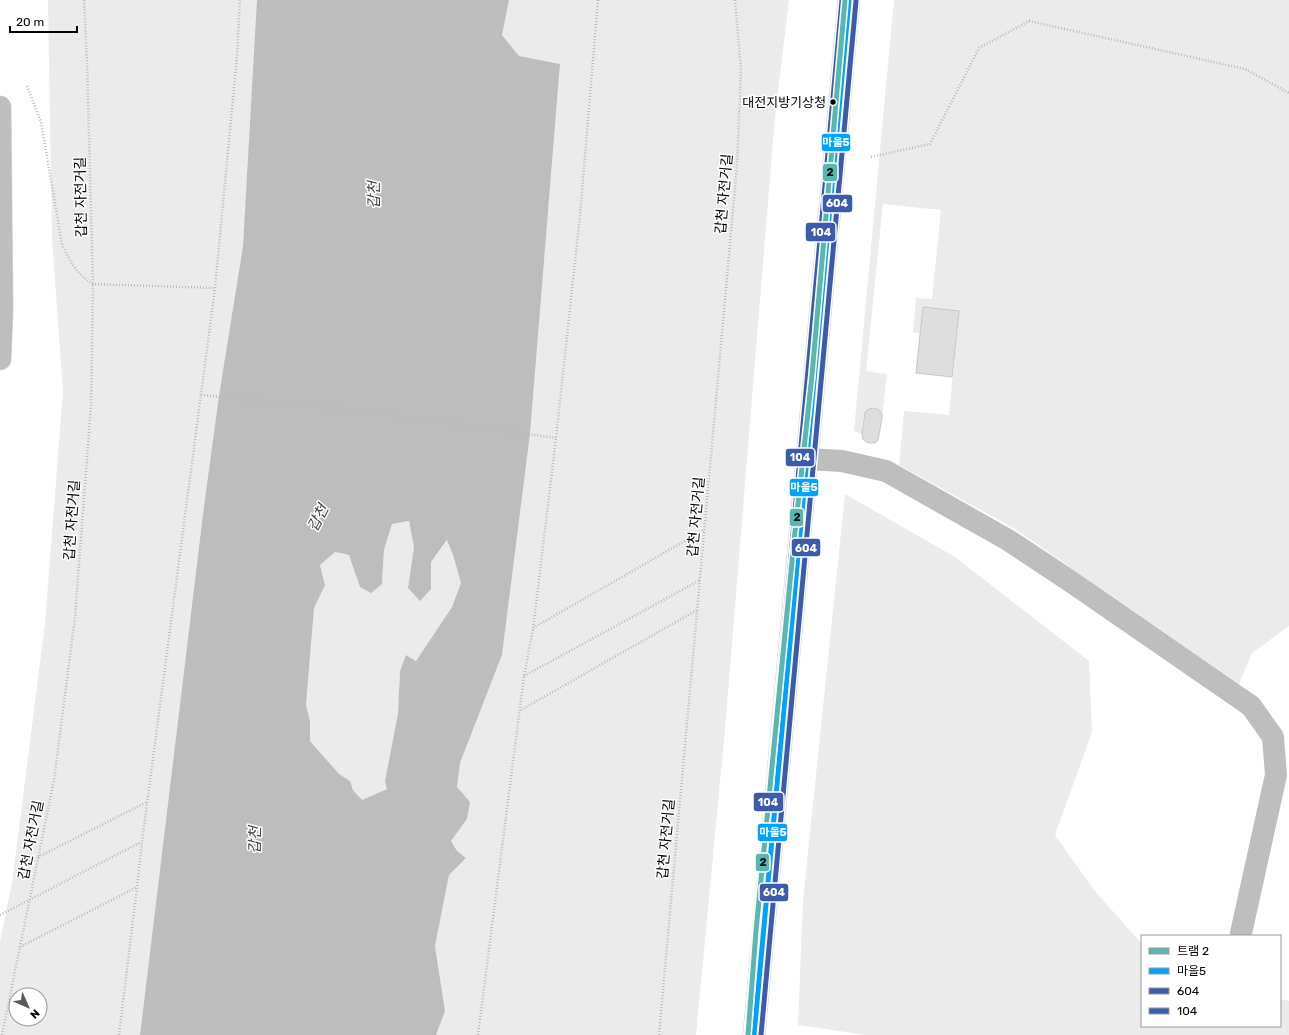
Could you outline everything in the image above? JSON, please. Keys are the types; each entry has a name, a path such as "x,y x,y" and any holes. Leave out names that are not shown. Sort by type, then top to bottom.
{"main road":[{"path":"754,1035 849,0"},
{"path":"0,107 2,311 0,359"},
{"path":"807,459 842,461 886,471 1008,540 1251,706 1273,737 1276,775 1241,933"}],"path":[{"name":"갑천 자전거길","path":"2,1035 54,780 75,617 91,406 93,284 88,62 84,0"},
{"path":"119,1035 147,801 215,288 237,56 240,0"},
{"path":"478,1035 524,676 533,629 556,438 580,215 598,0"},
{"name":"갑천 자전거길","path":"658,1035 737,166 741,70 735,0"},
{"path":"871,157 930,144 979,48 1029,21 1245,69 1289,93"},
{"path":"27,86 42,122 62,244 70,262 84,278 93,284 215,288"},
{"path":"201,395 373,412 556,438"},
{"path":"533,629 705,530"},
{"path":"524,676 700,579"},
{"path":"520,710 697,609"},
{"path":"38,857 147,801"},
{"path":"0,915 142,842"},
{"path":"20,947 137,887"}],"shaded area":[{"path":"48,0 259,0 243,246 203,514 140,1035 0,1035 0,942 12,883 45,624 63,391 52,238"},
{"path":"509,0 789,0 775,116 725,729 696,1035 436,1035 445,1011 435,946 449,875 466,858 457,851 451,841 467,819 457,787 460,763 502,655 530,434 560,64 519,56 502,35"},
{"path":"894,0 1289,0 1289,626 1252,653 1239,684 1015,529 899,465 904,411 949,415 959,311 923,307 920,334 913,332 916,298 932,299 941,210 883,204 866,371 887,374 883,409 882,413 874,408 868,410 863,419 862,434 854,431"},
{"path":"845,494 955,557 1089,661 1092,732 1055,835 1094,890 1141,943 1141,1027 1281,1027 1281,999 1289,1001 1289,1035 866,1035 798,1025 803,901"},
{"path":"409,521 414,547 408,588 431,589 431,562 448,540 461,583 452,607 416,661 406,655 400,671 398,713 385,781 388,789 362,800 353,790 350,781 339,774 310,741 310,721 306,705 314,608 325,585 320,565 335,552 350,555 360,587 382,584 384,550 392,524"}],"water":[{"name":"갑천","path":"257,0 509,0 502,35 519,56 560,64 530,434 502,655 460,763 457,787 470,802 467,819 451,841 457,851 466,858 449,875 435,946 445,1011 436,1035 140,1035 203,514 219,396 243,246","holes":["409,521 414,547 408,588 420,601 431,589 431,562 447,540 461,583 452,607 416,661 406,655 400,671 398,713 385,781 387,789 362,800 353,790 350,781 339,774 310,741 310,721 306,705 314,608 325,585 320,565 335,552 349,555 360,587 371,593 382,584 384,550 392,524"]}],"building":[{"path":"923,307 959,311 952,377 916,373"},
{"path":"874,408 882,413 882,418 878,440 875,443 870,443 863,439 862,434 865,412"}],"tram line":[{"name":"2","path":"748,1035 756,931 794,541 812,375 845,0"}],"transit line":[{"name":"104","path":"747,1034 842,0"},
{"name":"마을5","path":"754,1035 849,0"},
{"name":"604","path":"761,1035 856,1"}],"place":[{"name":"대전지방기상청","path":"833,102"}]}
